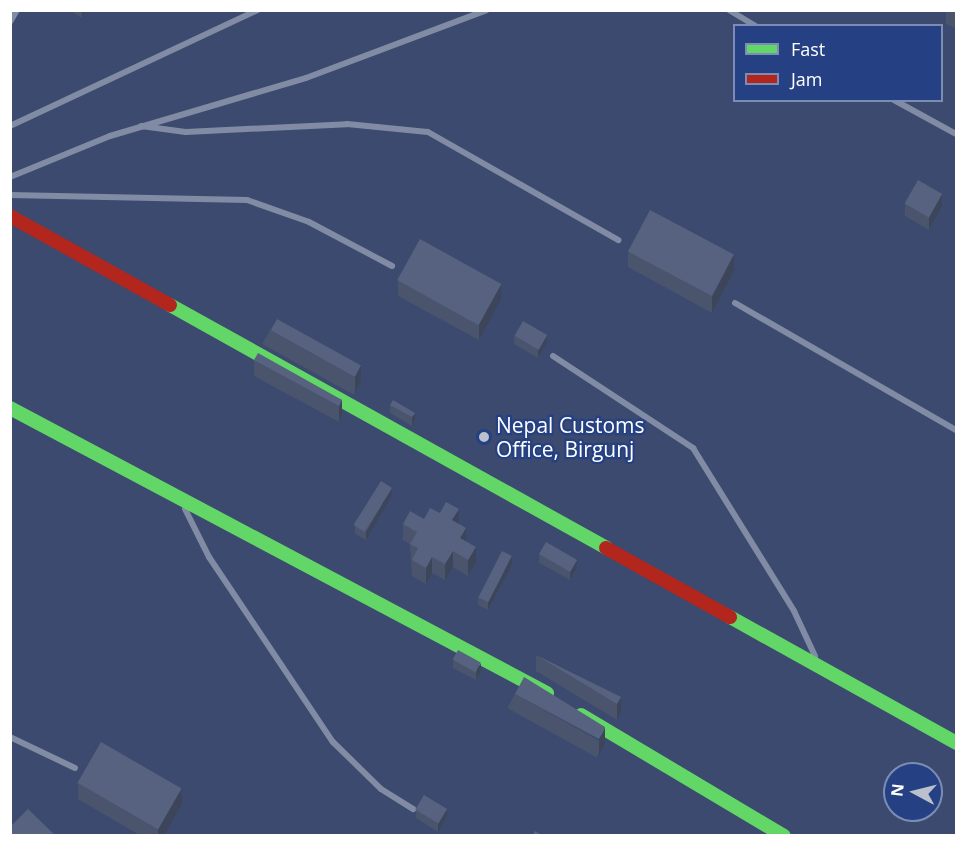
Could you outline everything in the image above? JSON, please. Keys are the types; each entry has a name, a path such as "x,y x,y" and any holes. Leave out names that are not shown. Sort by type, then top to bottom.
{"highway":[{"path":"10,216 957,743"},
{"path":"10,408 182,503 565,705 784,836"}],"lane":[{"path":"10,22 17,10"},
{"path":"10,126 258,10"},
{"path":"10,177 141,126 306,78 487,10"},
{"path":"729,10 753,24"},
{"path":"898,102 957,134"},
{"path":"141,126 186,132 347,124 428,132 618,240"},
{"path":"10,195 247,201 309,222 392,266"},
{"path":"735,303 957,430"},
{"path":"553,356 693,448 794,611 819,665"},
{"path":"182,503 209,557 333,742 381,789 413,809"},
{"path":"10,737 75,768"}],"building":[{"path":"918,180 942,194 929,217 904,203"},
{"path":"650,210 734,255 712,296 628,251"},
{"path":"420,239 501,284 479,325 397,280"},
{"path":"277,319 361,366 355,377 271,330"},
{"path":"523,321 547,335 539,350 514,336"},
{"path":"258,353 342,400 339,406 254,360"},
{"path":"393,400 415,413 412,417 390,405"},
{"path":"381,481 392,488 364,532 353,525"},
{"path":"446,502 459,509 452,520 466,528 460,538 476,547 468,560 453,551 445,564 432,557 426,568 412,560 418,548 410,544 417,532 403,524 410,511 424,519 430,508 440,513"},
{"path":"546,542 577,560 570,572 539,554"},
{"path":"502,551 512,556 488,602 478,597"},
{"path":"458,650 481,663 475,672 453,660"},
{"path":"536,655 621,697 617,704"},
{"path":"524,677 605,727 599,739 515,694"},
{"path":"101,742 182,788 158,829 78,783"},
{"path":"424,795 447,809 438,823 415,810"},
{"path":"28,809 56,836 10,836 10,827"},
{"path":"535,831 543,836 532,836"}],"traffic: fast":[{"path":"170,305 606,548"},
{"path":"10,408 547,693"},
{"path":"730,617 956,743"},
{"path":"581,715 784,836"}],"traffic: jam":[{"path":"10,216 170,305"},
{"path":"606,548 730,617"}],"place":[{"name":"Nepal Customs Office, Birgunj","path":"484,437"}]}
